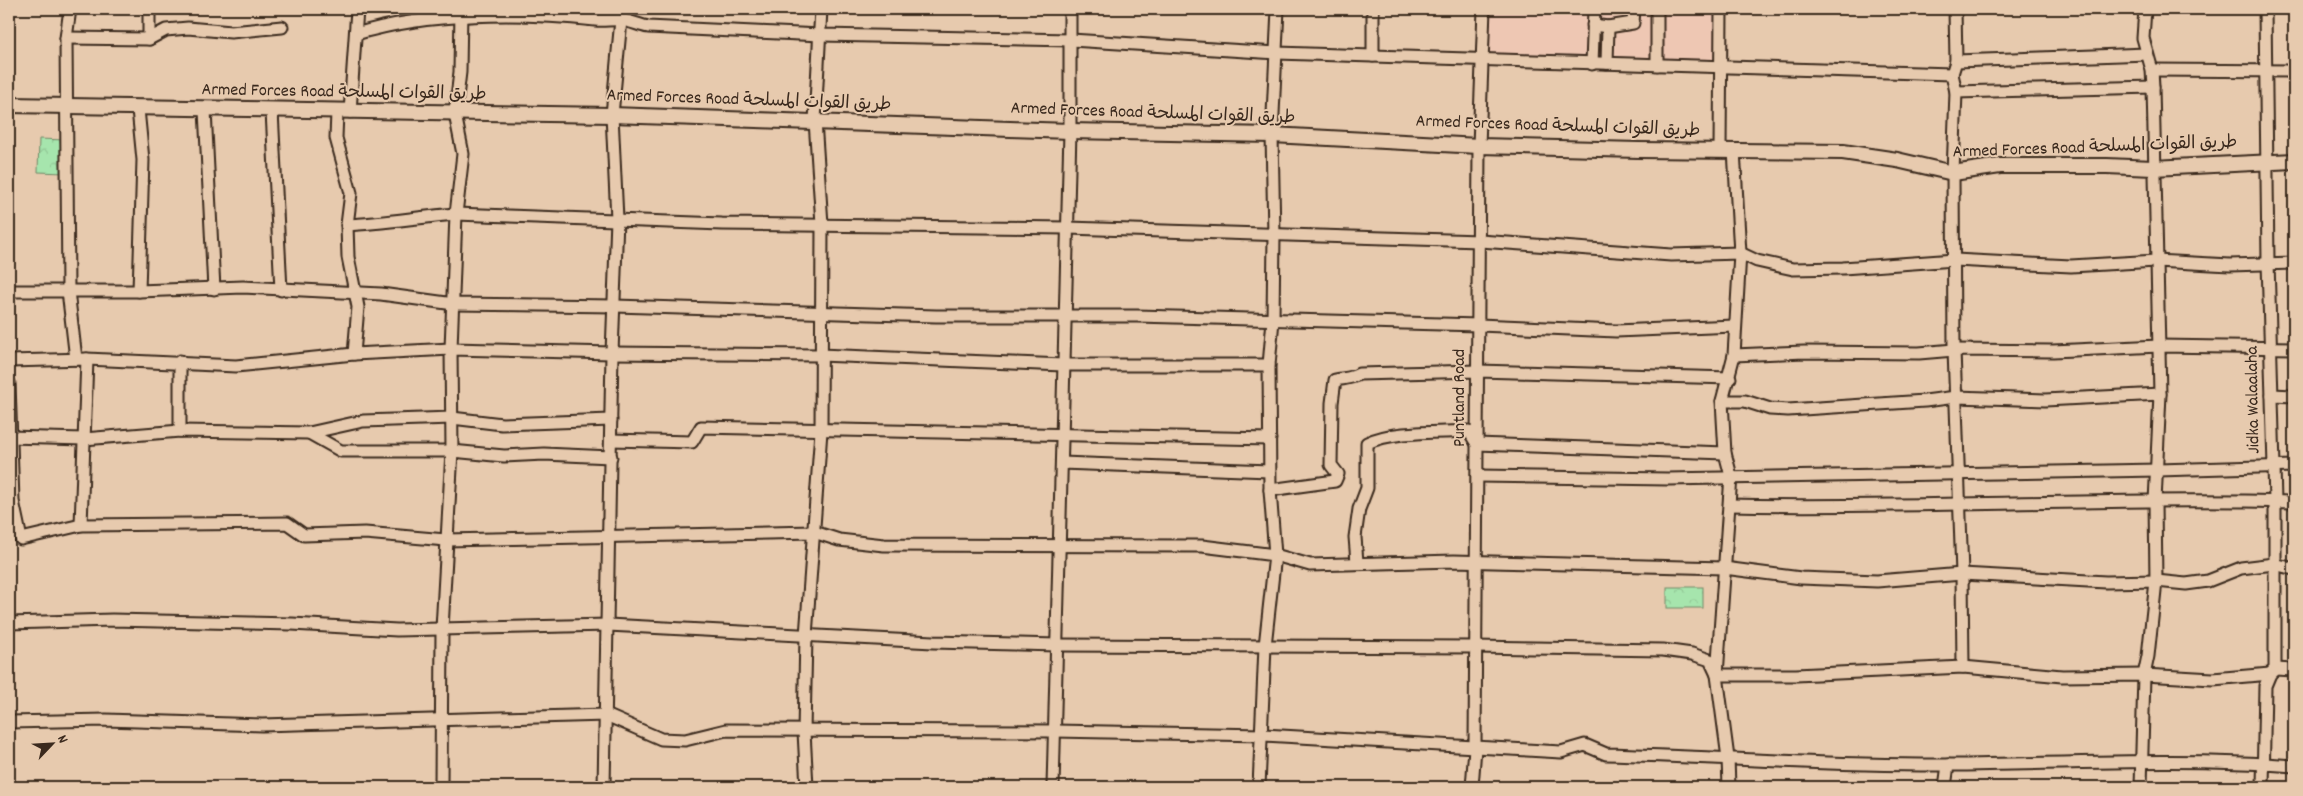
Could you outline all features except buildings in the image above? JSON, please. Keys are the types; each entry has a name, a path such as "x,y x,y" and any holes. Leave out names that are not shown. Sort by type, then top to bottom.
{"street":[{"path":"70,9 66,38 68,291 81,359 84,439 81,525"},
{"path":"149,9 149,39"},
{"path":"354,354 358,307 348,257 347,225 351,193 336,138 344,112 356,34 357,9"},
{"path":"806,787 804,732 806,636 821,431 822,224 815,121 821,9"},
{"path":"1053,787 1068,228 1070,9"},
{"path":"1259,787 1263,735 1265,646 1275,555 1269,471 1269,365 1273,320 1272,135 1278,9"},
{"path":"1373,9 1373,56"},
{"name":"Puntland Road","path":"1472,787 1476,647 1480,146 1484,9"},
{"path":"1592,64 1594,9"},
{"path":"1593,25 1608,27 1633,23 1634,9"},
{"path":"1657,9 1657,65"},
{"path":"1721,9 1721,66 1727,150 1740,254 1734,326 1734,355 1730,378 1722,401 1725,453 1731,476 1717,675 1728,758 1729,787"},
{"path":"1955,9 1956,60 1952,74 1956,92 1953,173 1955,260 1954,350 1962,574 1963,666"},
{"path":"2141,787 2144,674 2149,649 2156,581 2155,502 2158,470 2160,394 2153,87 2152,70 2146,54 2142,29 2145,9"},
{"name":"Jidka Walaalaha","path":"2263,787 2265,686 2272,672 2275,501 2268,262 2265,9"},
{"path":"356,34 402,22 462,13 546,16 605,21 622,14 648,27 821,35 1070,40 1277,53 1952,74"},
{"path":"441,787 442,628 452,451 451,349 456,214 462,154 455,114 460,72 462,13"},
{"path":"604,787 612,353 617,219 612,115 622,14"},
{"path":"66,38 149,39 166,30 188,28 231,32 282,27"},
{"path":"1607,63 1608,27"},
{"path":"1956,60 2146,54"},
{"path":"2152,70 2294,71"},
{"path":"1956,92 2153,87"},
{"name":"Armed Forces Road طريق القوات المسلحة","path":"9,106 612,115 1070,131 1272,135 1480,146 1843,152 1897,160 1953,173 2000,166 2154,168 2294,161"},
{"path":"138,109 143,160 138,291"},
{"path":"205,110 214,289"},
{"path":"272,111 281,290"},
{"path":"347,225 382,224 416,217 456,214 722,224 1068,228 1480,241 1671,255 1740,254 1757,261 1793,269 1843,268 1955,260 2071,266 2156,261 2230,265 2294,262"},
{"path":"9,291 138,291 243,287 413,297 454,304 615,306 936,316 1066,315 1478,325 1616,331 1734,326"},
{"path":"1734,355 1804,352 1919,353 1954,350 2053,351 2158,346 2270,346 2294,348"},
{"path":"9,361 81,359 236,366 354,354 451,349 820,355 1063,365 1269,365"},
{"path":"180,362 180,431"},
{"path":"1270,490 1335,481 1338,474 1331,466 1335,380 1343,378 1352,379 1359,374 1478,371 1730,378"},
{"path":"9,383 11,501 21,539"},
{"path":"1722,401 1745,401 1770,409 1788,410 1925,402 1956,397 2045,400 2160,394"},
{"path":"2272,396 2294,396"},
{"path":"10,437 84,439 180,431 309,433 363,421 452,418 502,424 611,420"},
{"path":"611,440 692,442 701,427 1270,439"},
{"path":"1357,562 1355,537 1359,509 1367,488 1367,443 1400,436 1469,431 1477,444 1725,453"},
{"path":"309,433 341,451 452,451 504,456 544,454 611,457"},
{"path":"1062,463 1269,471"},
{"path":"1478,476 1668,478 2294,466"},
{"path":"1730,505 1844,507 1959,504 2294,502"},
{"path":"9,540 81,525 287,523 304,535 365,533 446,540 814,532 839,540 884,545 1202,546 1275,555 1310,564 1476,561 1724,568 1801,578 1858,581 1962,574 2106,582 2156,581 2186,584 2208,581 2241,568 2274,564 2294,569"},
{"path":"9,623 112,620 292,624 397,630 608,625 806,636 1057,645 1476,647 1673,652 1692,654 1710,660 1717,675"},
{"path":"1717,675 1796,675 1963,666 2062,676 2144,674 2213,679 2294,670"},
{"path":"9,722 106,720 262,725 606,715 662,739 685,740 726,730 804,732 1056,731 1263,735 1561,752 1585,745 1606,754 1948,765 2142,760 2262,763 2294,766"},
{"path":"1945,787 1948,765"}],"shaded area":[{"path":"1488,9 1718,9 1716,62 1487,54"}],"green space":[{"path":"39,139 65,140 64,173 38,172"},
{"path":"1667,587 1703,587 1703,608 1667,608"}]}
